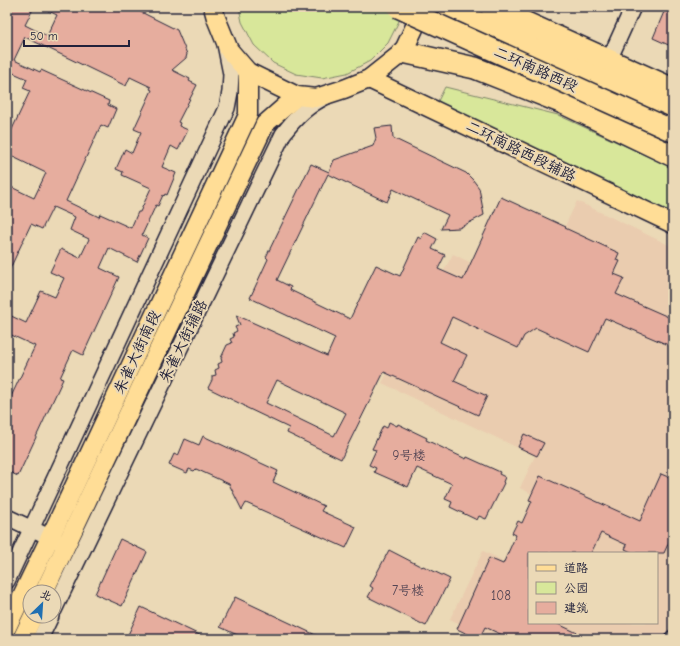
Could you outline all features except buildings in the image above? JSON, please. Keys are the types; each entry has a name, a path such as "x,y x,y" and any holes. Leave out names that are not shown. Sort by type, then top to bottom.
{"highway":[{"name":"二环南路西段","path":"398,7 673,131"},
{"name":"二环南路西段","path":"445,7 673,111"},
{"path":"491,7 673,89"},
{"path":"403,52 475,68 562,103 673,156"}],"main road":[{"path":"198,7 215,12 229,50 248,72 297,96 316,98 369,79 403,52 424,7"},
{"name":"朱雀大街南段","path":"7,627 248,115 248,72"},
{"name":"二环南路西段辅路","path":"369,79 673,224"},
{"name":"朱雀大街南段","path":"48,584 265,124 297,96"},
{"path":"22,639 29,624"}],"street":[{"path":"609,60 633,7"},
{"path":"7,581 227,108 231,74 224,38"},
{"name":"朱雀大街辅路","path":"62,593 283,134 302,112 316,101 334,92"},
{"path":"7,517 67,545"},
{"path":"40,639 47,624"}],"shaded area":[{"path":"577,201 673,247 673,629 669,639 496,639 476,629 506,565 528,620 528,624 658,624 658,552 549,552 567,512 520,488 535,456 382,383 453,254 533,293"},
{"path":"483,551 502,560 469,629 450,619"}],"green space":[{"path":"239,7 402,7 400,19 388,43 370,61 347,73 322,78 296,74 273,63 254,45 242,22"},
{"path":"445,87 558,115 673,168 673,214 499,134 438,101"}]}
